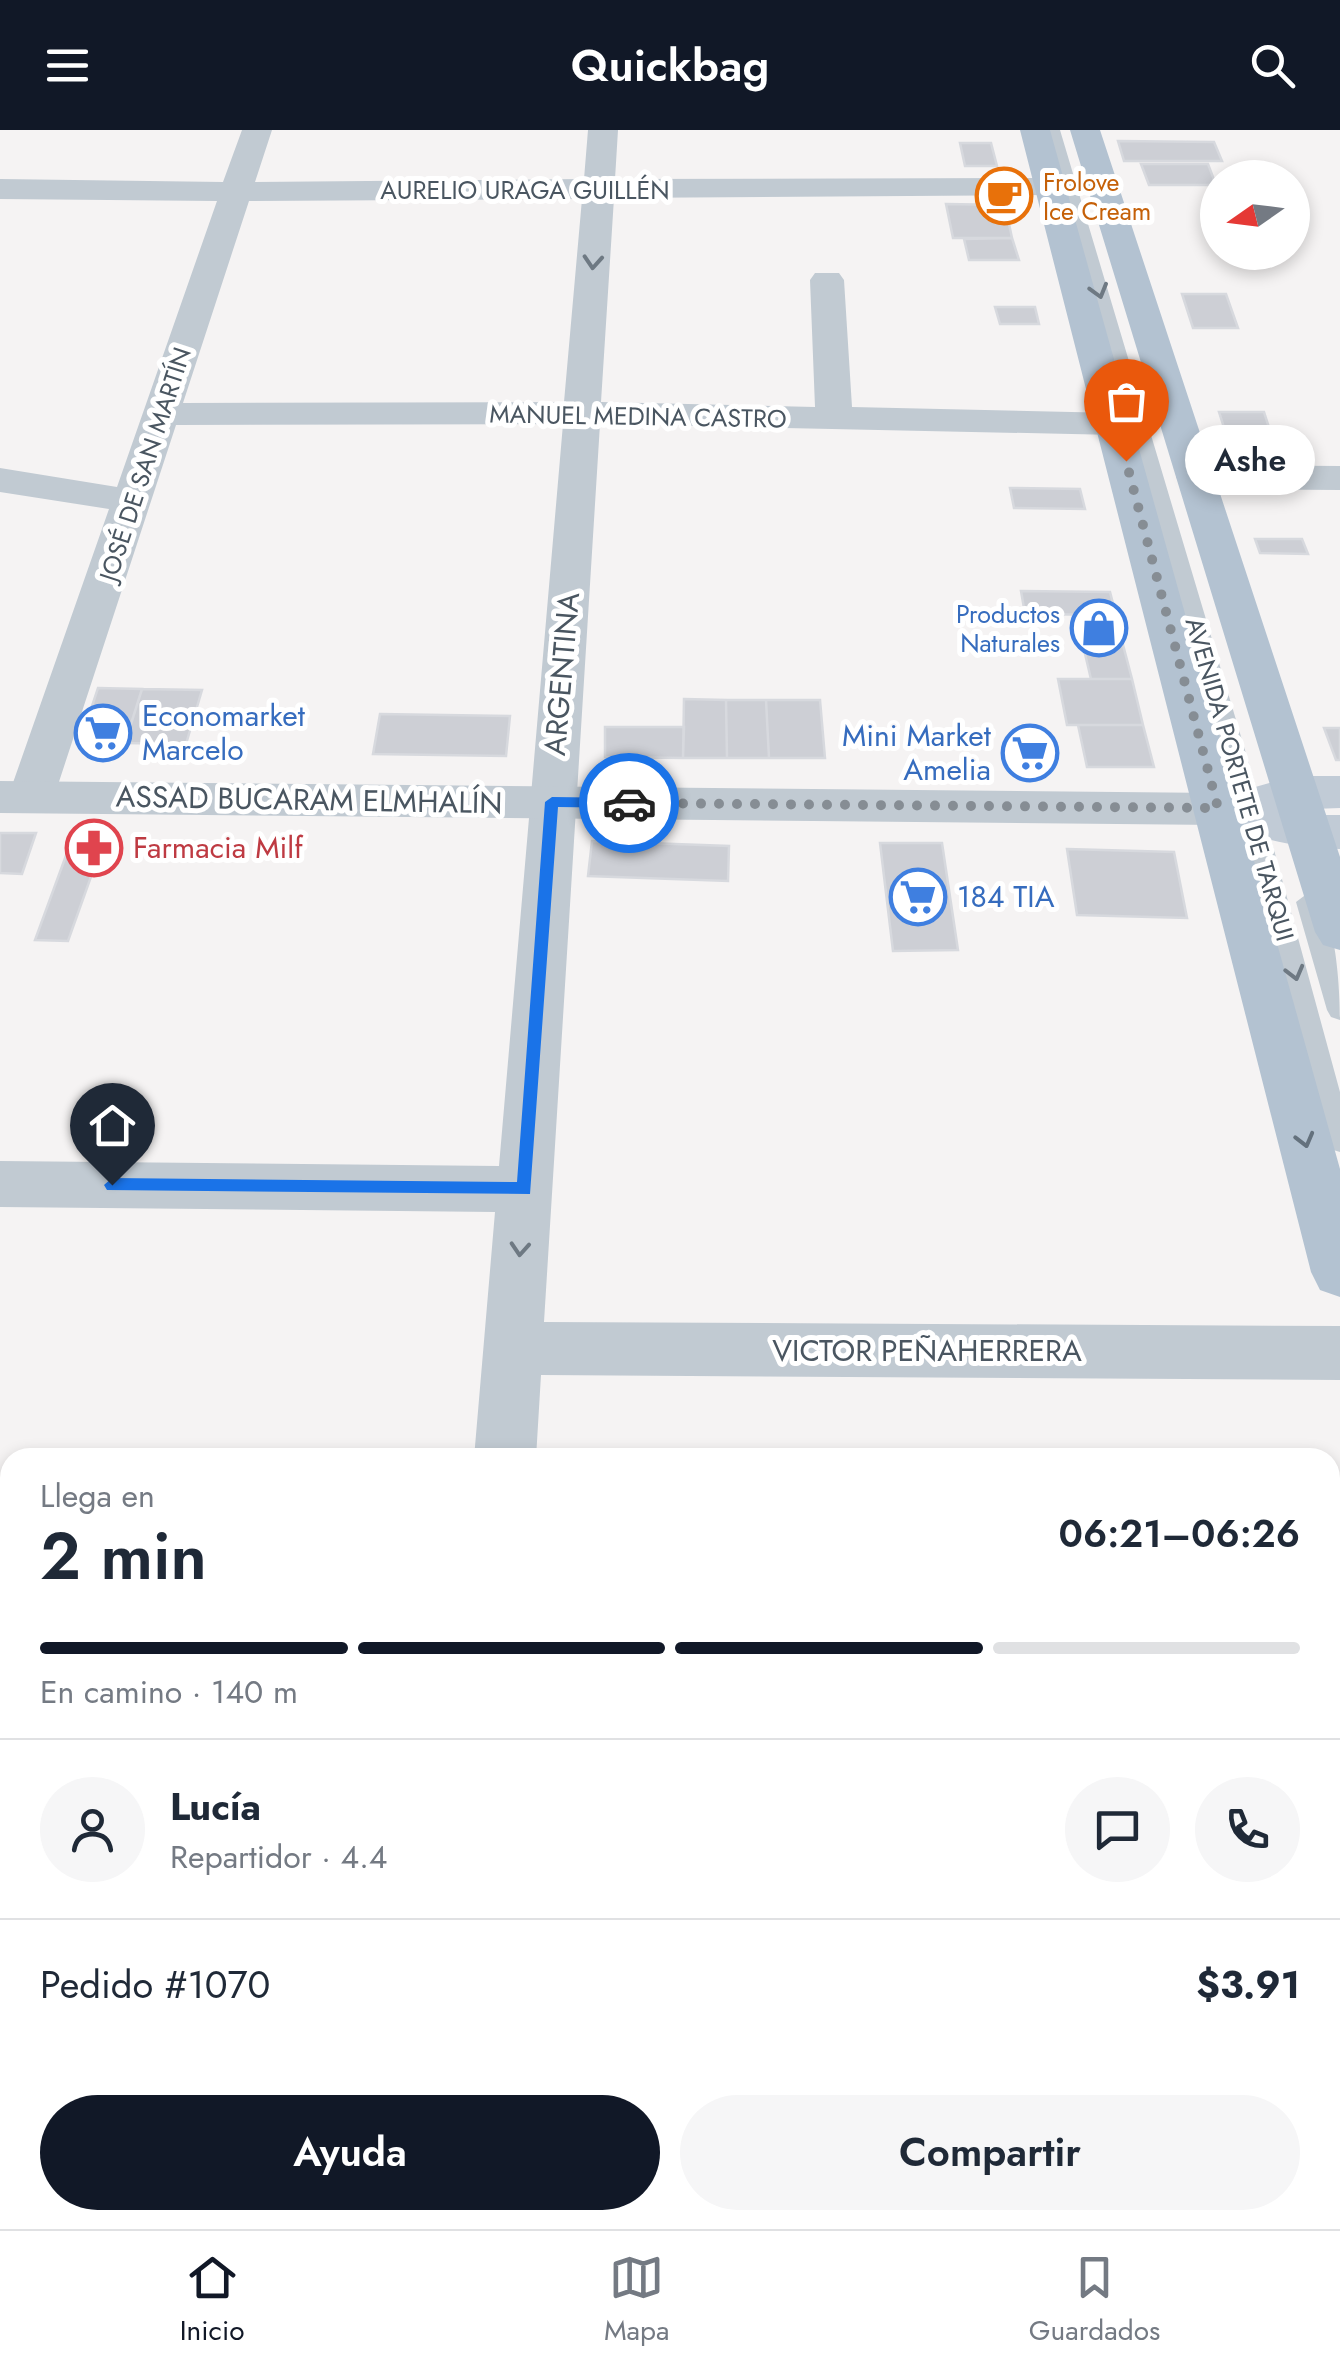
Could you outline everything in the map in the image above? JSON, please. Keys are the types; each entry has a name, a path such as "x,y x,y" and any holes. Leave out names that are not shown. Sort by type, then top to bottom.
{"main road":[{"name":"AVENIDA PORTETE DE TARQUI","path":"1035,130 1116,424 1278,813 1340,932"},
{"name":"AVENIDA PORTETE DE TARQUI","path":"1085,130 1194,477 1278,813 1340,1272"},
{"name":"ASSAD BUCARAM ELMHALÍN","path":"1278,813 1340,792"}],"street":[{"name":"JOSÉ DE SAN MARTÍN","path":"15,797 134,501 257,130"},
{"name":"ARGENTINA","path":"506,1448 603,130"},
{"name":"AURELIO URAGA GUILLÉN","path":"0,188 236,192 1050,185"},
{"path":"827,280 834,418"},
{"name":"MANUEL MEDINA CASTRO","path":"160,414 582,413 1116,424"},
{"path":"1194,477 1340,478"},
{"path":"0,480 134,501"},
{"name":"ASSAD BUCARAM ELMHALÍN","path":"15,797 1278,813"},
{"path":"0,1184 524,1189"},
{"name":"VICTOR PEÑAHERRERA","path":"513,1348 1340,1353"}],"lane":[{"name":"AVENIDA PORTETE DE TARQUI","path":"1052,130 1278,813 1340,1141"},
{"name":"AVENIDA PORTETE DE TARQUI","path":"1072,130 1340,1010"}],"building":[{"path":"1118,141 1214,142 1222,160 1200,161 1124,161"},
{"path":"960,143 991,143 997,166 965,166"},
{"path":"1141,164 1200,164 1200,185 1149,185"},
{"path":"946,204 1005,205 1012,238 953,238"},
{"path":"1012,238 1019,260 969,260 964,239"},
{"path":"1182,294 1226,294 1238,328 1193,328"},
{"path":"995,307 1035,307 1039,324 1000,324"},
{"path":"1219,412 1264,412 1273,440 1228,440"},
{"path":"1010,488 1080,489 1085,509 1014,508"},
{"path":"1255,539 1302,539 1308,554 1260,553"},
{"path":"1021,591 1110,592 1116,615 1025,614"},
{"name":"Productos Naturales","path":"1077,615 1116,615 1122,641 1082,641"},
{"path":"1082,641 1122,641 1132,679 1091,679"},
{"path":"1058,679 1132,679 1143,725 1067,725"},
{"path":"98,688 142,689 125,743 80,742"},
{"path":"142,689 202,690 186,744 125,743"},
{"path":"684,699 726,700 727,758 683,758"},
{"path":"726,700 766,700 769,758 727,758"},
{"path":"766,700 820,700 825,758 769,758"},
{"path":"380,714 510,716 506,756 373,754"},
{"path":"1078,725 1143,725 1154,767 1087,767"},
{"path":"605,727 684,727 683,758 605,757"},
{"path":"1324,728 1340,728 1340,760 1336,760"},
{"name":"Mini Market Amelia","path":"1034,741 1040,764 1025,764 1020,742"},
{"path":"75,831 107,832 68,941 35,940"},
{"path":"0,833 36,833 22,874 0,873"},
{"path":"592,841 729,846 728,881 588,876"},
{"name":"184 TIA","path":"880,843 942,843 958,950 893,951"},
{"path":"1067,849 1174,852 1187,918 1077,915"}],"way so far":[{"path":"629,803 1218,808 1126,461"}],"place":[{"name":"Frolove Ice Cream","path":"1004,196"},
{"name":"Ashe","path":"1126,461"},
{"name":"Productos Naturales","path":"1099,628"},
{"name":"Economarket Marcelo","path":"103,733"},
{"name":"Mini Market Amelia","path":"1030,753"},
{"name":"Farmacia Milf","path":"94,848"},
{"name":"184 TIA","path":"918,897"}],"route":[{"path":"112,1185 524,1189 552,802 629,803"}]}
